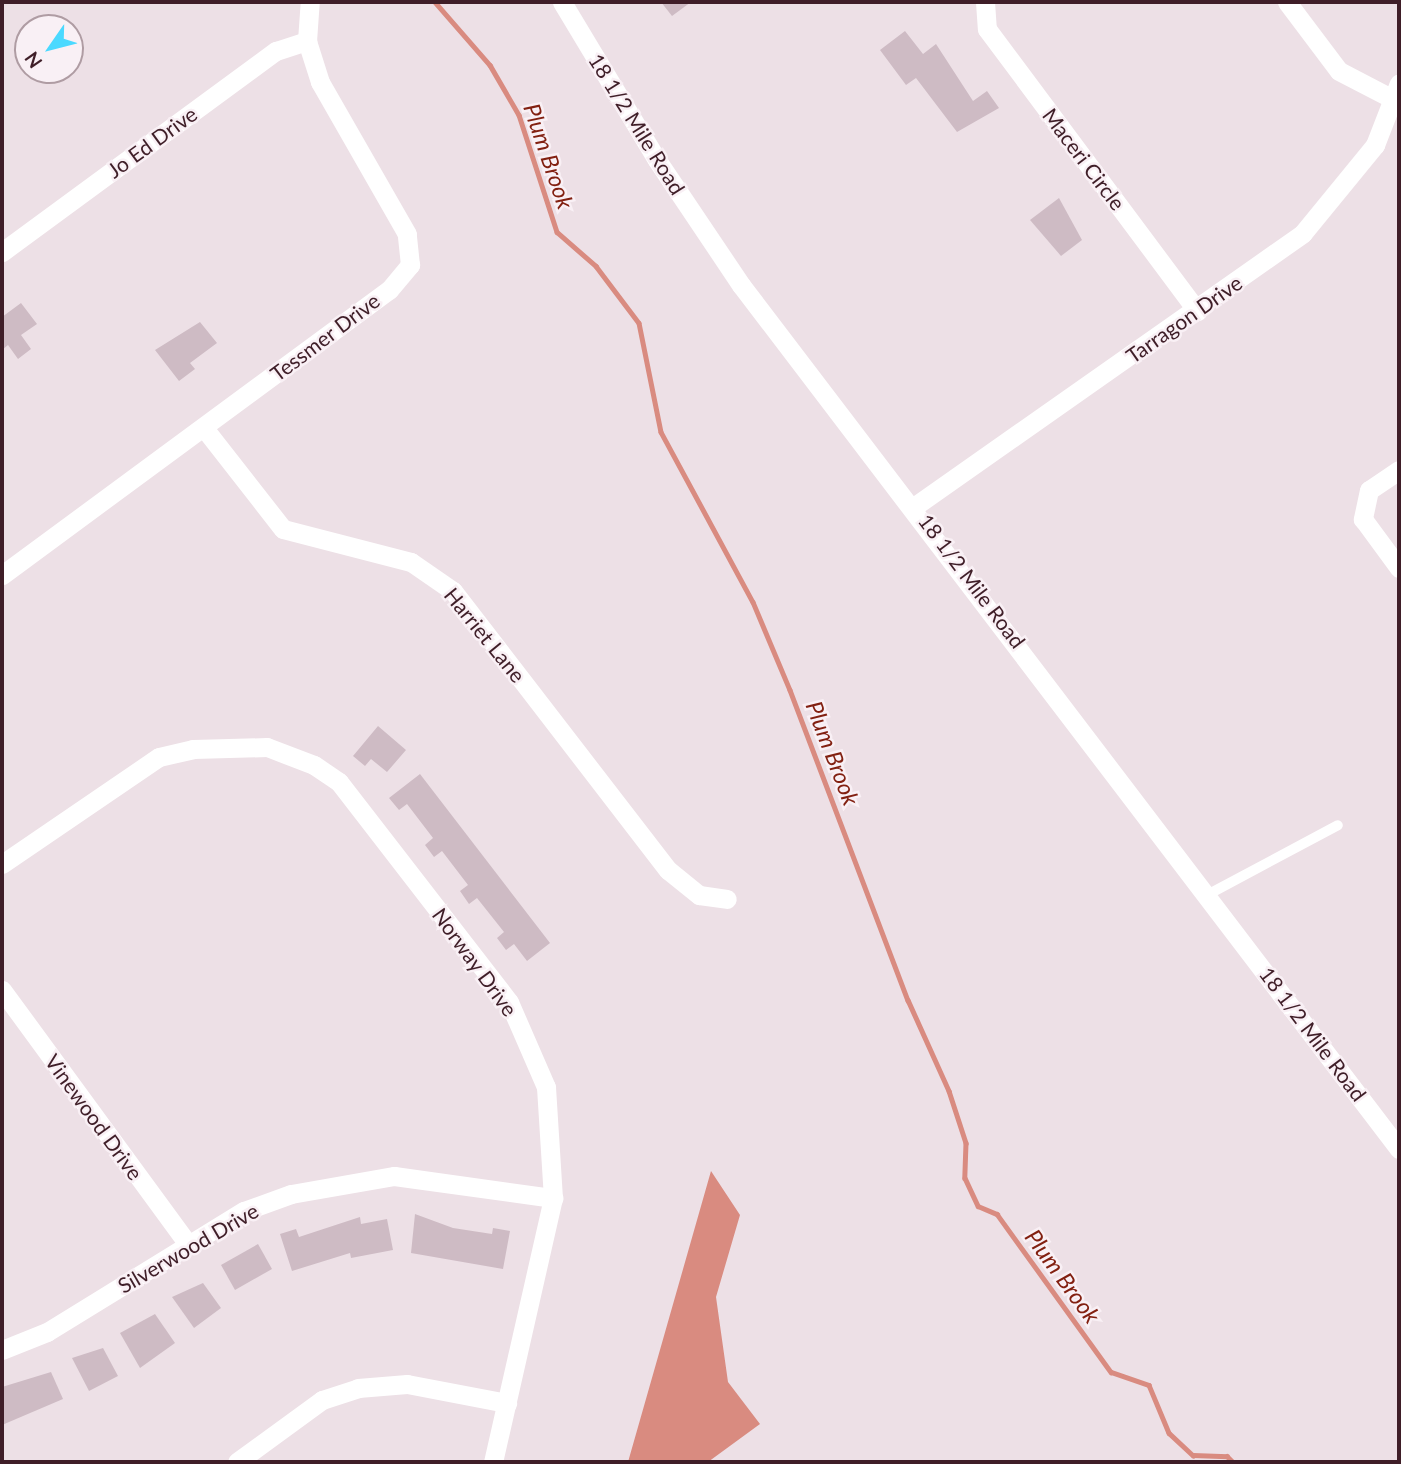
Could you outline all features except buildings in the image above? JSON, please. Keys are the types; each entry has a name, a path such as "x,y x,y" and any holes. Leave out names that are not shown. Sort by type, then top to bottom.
{"street":[{"name":"Tessmer Drive","path":"2,575 389,290 410,265 408,234 327,97 307,41 310,2"},
{"name":"Maceri Circle","path":"985,2 987,29 1197,311"},
{"path":"1287,2 1339,71 1396,91"},
{"name":"18 1/2 Mile Road","path":"565,3 657,160 741,285 915,506 1399,1149"},
{"name":"Jo Ed Drive","path":"2,252 276,51 307,41"},
{"name":"Tarragon Drive","path":"915,506 1197,311 1329,207 1375,145 1396,91"},
{"name":"Harriet Lane","path":"204,428 283,529 306,540 411,562 453,591 668,870 699,895 727,899"},
{"path":"1399,470 1369,490 1363,519 1399,568"},
{"name":"Norway Drive","path":"2,864 159,757 233,746 267,747 314,765 339,782 509,1002 546,1087 553,1198 493,1462"},
{"name":"Vinewood Drive","path":"2,990 187,1243"},
{"name":"Silverwood Drive","path":"2,1350 47,1332 187,1243 244,1211 290,1194 394,1176 553,1198"},
{"path":"237,1462 322,1400 358,1388 407,1384 507,1403"}],"lane":[{"path":"1209,894 1338,825"}],"shaded area":[{"path":"711,1171 740,1215 716,1297 728,1382 760,1424 708,1462 628,1462"}],"waterway":[{"name":"Plum Brook","path":"435,2 490,65 519,115 557,232 596,266 639,323 661,432 753,602 790,690 908,1000 949,1091 966,1143 965,1178 978,1206 997,1214 1111,1372 1149,1385 1169,1433 1193,1455 1227,1456 1233,1462"}]}
